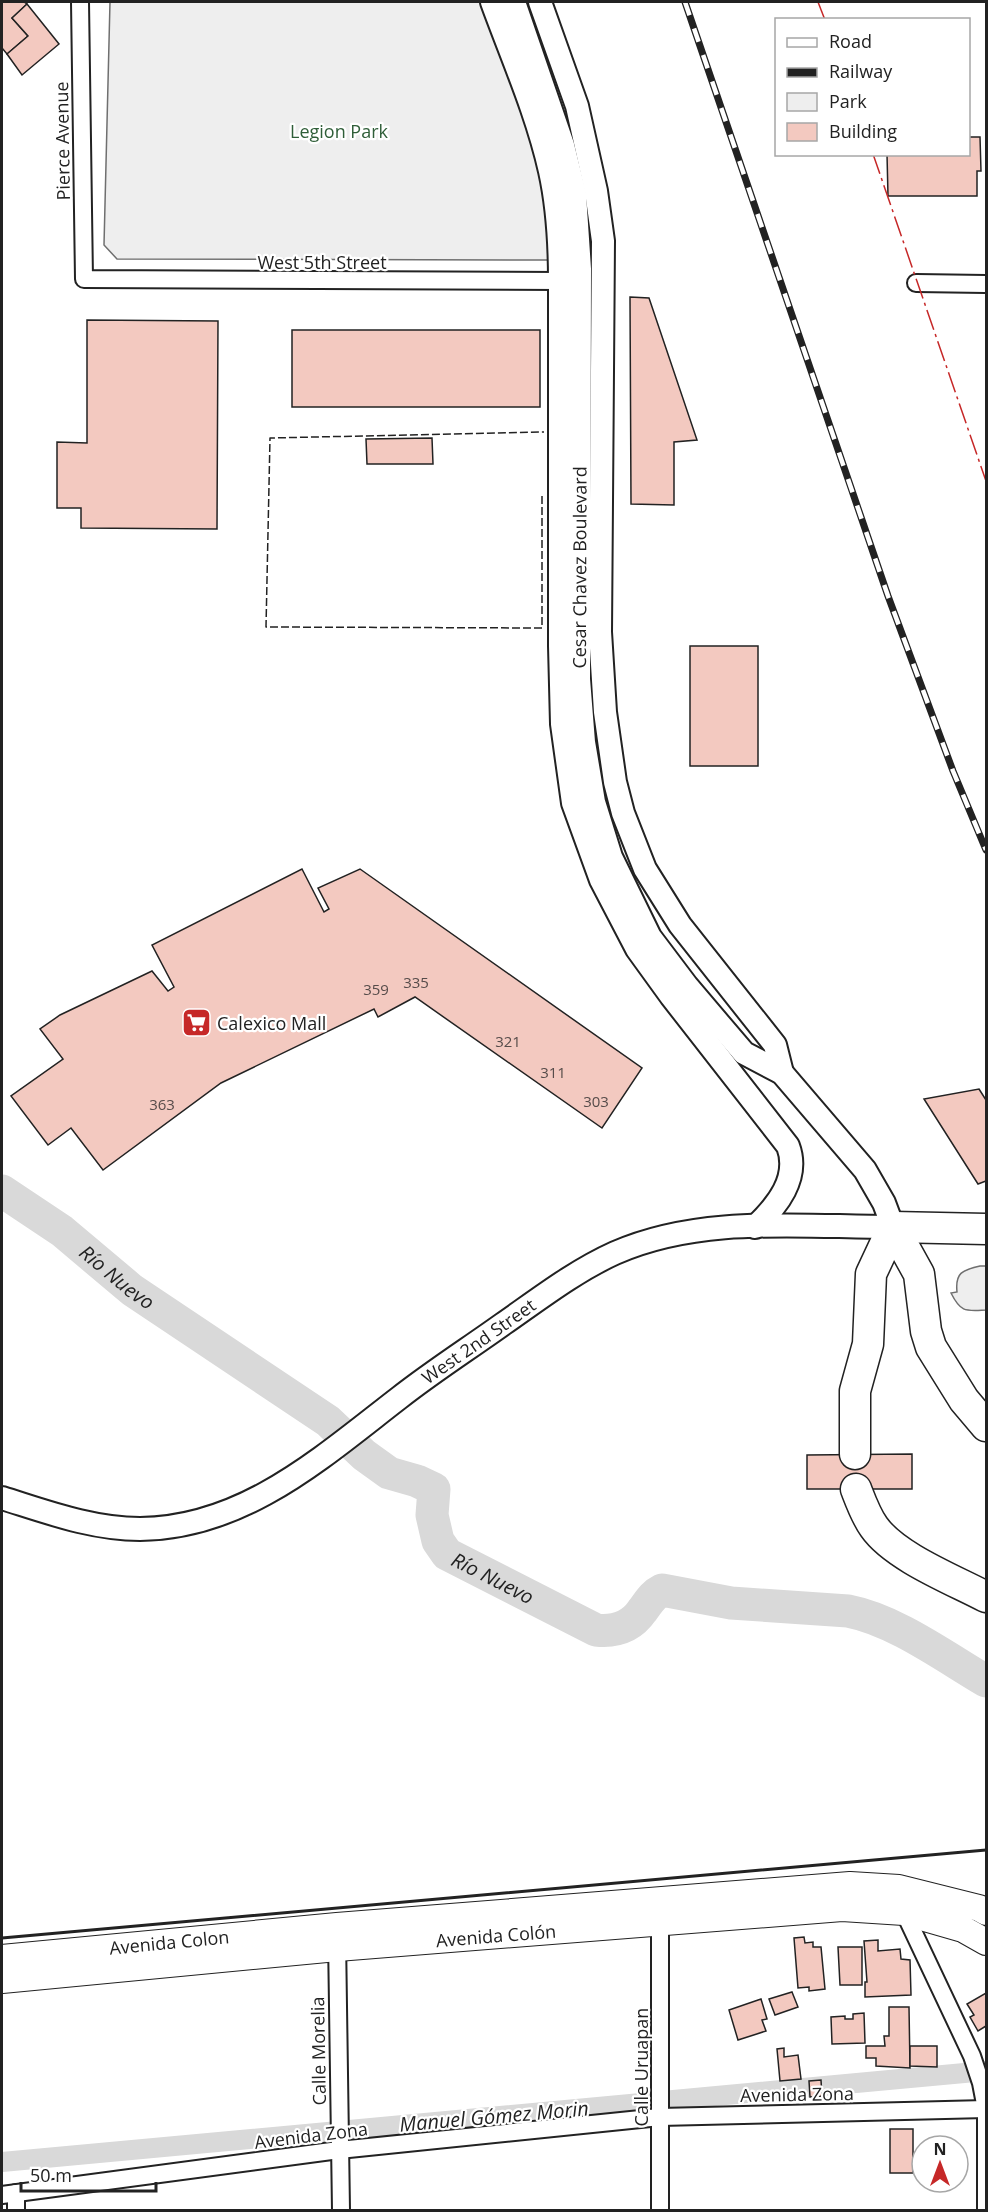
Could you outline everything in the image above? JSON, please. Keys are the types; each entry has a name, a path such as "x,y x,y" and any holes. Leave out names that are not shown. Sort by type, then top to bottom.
{"highway":[{"name":"West 2nd Street","path":"893,1227 987,1229"},
{"name":"Cesar Chavez Boulevard","path":"893,1227 919,1274 926,1331 931,1347 964,1400 987,1426"},
{"path":"855,1454 855,1392 868,1344 871,1274 893,1227"},
{"path":"855,1489 873,1527 886,1542 987,1597"}],"main road":[{"path":"492,2 541,138 558,223 562,724 573,802 601,880 637,949 788,1146 792,1157 788,1184 774,1207 755,1227"},
{"name":"Cesar Chavez Boulevard","path":"514,2 562,145 575,194 580,269 579,679 584,742 594,802 611,857 650,937 687,986 744,1053 782,1073 865,1170 884,1203 893,1227"},
{"name":"Cesar Chavez Boulevard","path":"540,2 577,106 596,191 603,241 600,632 605,712 615,782 623,813 645,869 680,925 775,1045 782,1073"},
{"name":"West 2nd Street","path":"2,1498 73,1520 110,1528 141,1529 183,1526 251,1502 313,1465 419,1383 592,1264 623,1250 666,1235 698,1230 755,1227 893,1227"},
{"name":"Avenida Colón","path":"2,1980 337,1937 850,1885 899,1888 980,1908 987,1912"},
{"name":"Avenida Colón","path":"337,1937 660,1923 842,1908 904,1912 963,1929 987,1942"},
{"name":"Avenida Colon","path":"2,1958 337,1937"}],"street":[{"name":"Pierce Avenue","path":"80,2 84,279"},
{"name":"West 5th Street","path":"84,279 560,281"},
{"path":"916,283 987,284"},
{"path":"904,1912 972,2056 981,2083 986,2109 986,2211"},
{"name":"Calle Uruapan","path":"660,1923 660,2211"},
{"name":"Calle Morelia","path":"337,1937 340,2211"},
{"name":"Avenida Zona","path":"9,2194 339,2150 660,2117 986,2109"},
{"path":"9,2194 16,2211"}],"green space":[{"name":"Legion Park","path":"110,2 501,2 552,142 556,260 117,259 104,245"},
{"path":"986,1266 986,1310 965,1309 958,1304 951,1293 957,1292 957,1280 961,1273"}],"building":[{"path":"2,2 27,4 12,18 28,36 7,54 2,48"},
{"path":"27,4 59,44 22,75 7,54 28,36 12,18"},
{"path":"970,137 980,137 981,171 977,171 977,196 888,196 887,156 970,156"},
{"path":"630,297 649,298 697,440 674,442 674,505 631,504"},
{"path":"87,320 218,321 217,529 81,528 81,508 57,508 57,442 87,443"},
{"path":"292,330 540,330 540,407 292,407"},
{"path":"432,438 433,464 367,464 366,439"},
{"path":"690,646 758,646 758,766 690,766"},
{"name":"Calexico Mall","path":"302,869 324,912 329,909 318,888 360,869 642,1068 602,1128 415,997 378,1017 374,1009 221,1083 103,1170 71,1128 48,1145 11,1096 63,1059 40,1029 60,1015 152,971 168,991 174,987 152,945"},
{"path":"979,1089 986,1100 986,1181 978,1184 924,1099"},
{"path":"912,1454 912,1489 807,1489 807,1455"},
{"path":"804,1937 805,1943 813,1942 813,1947 821,1947 825,1989 809,1991 809,1987 798,1988 794,1938"},
{"path":"878,1940 878,1951 900,1949 901,1959 910,1960 911,1995 865,1997 865,1982 867,1982 864,1941"},
{"path":"838,1947 862,1947 862,1985 840,1985"},
{"path":"792,1992 798,2007 775,2015 769,1999"},
{"path":"986,1993 986,2026 978,2031 970,2017 974,2015 967,2004"},
{"path":"761,1999 767,2019 762,2020 766,2031 738,2040 729,2010"},
{"path":"889,2007 909,2007 910,2068 876,2066 876,2058 866,2058 866,2046 885,2046 884,2036 889,2036"},
{"path":"864,2013 865,2043 832,2044 831,2017 845,2016 845,2019 853,2019 853,2014"},
{"path":"910,2046 937,2046 937,2067 910,2066"},
{"path":"784,2048 784,2057 798,2055 801,2079 780,2081 777,2049"},
{"path":"821,2080 822,2096 810,2097 809,2081"},
{"path":"890,2129 913,2129 913,2134 910,2134 910,2173 890,2173"}],"waterway":[{"name":"Río Nuevo","path":"2,1191 62,1231 132,1290 328,1421 364,1455 389,1473 417,1481 434,1489 432,1515 438,1541 447,1554 596,1630 610,1630 628,1625 653,1596 662,1590 731,1603 848,1611 884,1622 902,1631 986,1681"},
{"name":"Manuel Gómez Morin","path":"2,2162 986,2071"}],"railway":[{"path":"685,2 888,596 953,771 986,850"}],"fence":[{"path":"542,496 542,628 266,627 270,438 544,432"}],"wall":[{"path":"2,1938 986,1850"}],"power":[{"path":"818,2 824,18"},
{"path":"874,156 986,481"}],"place":[{"name":"Calexico Mall","path":"196,1023"}]}
